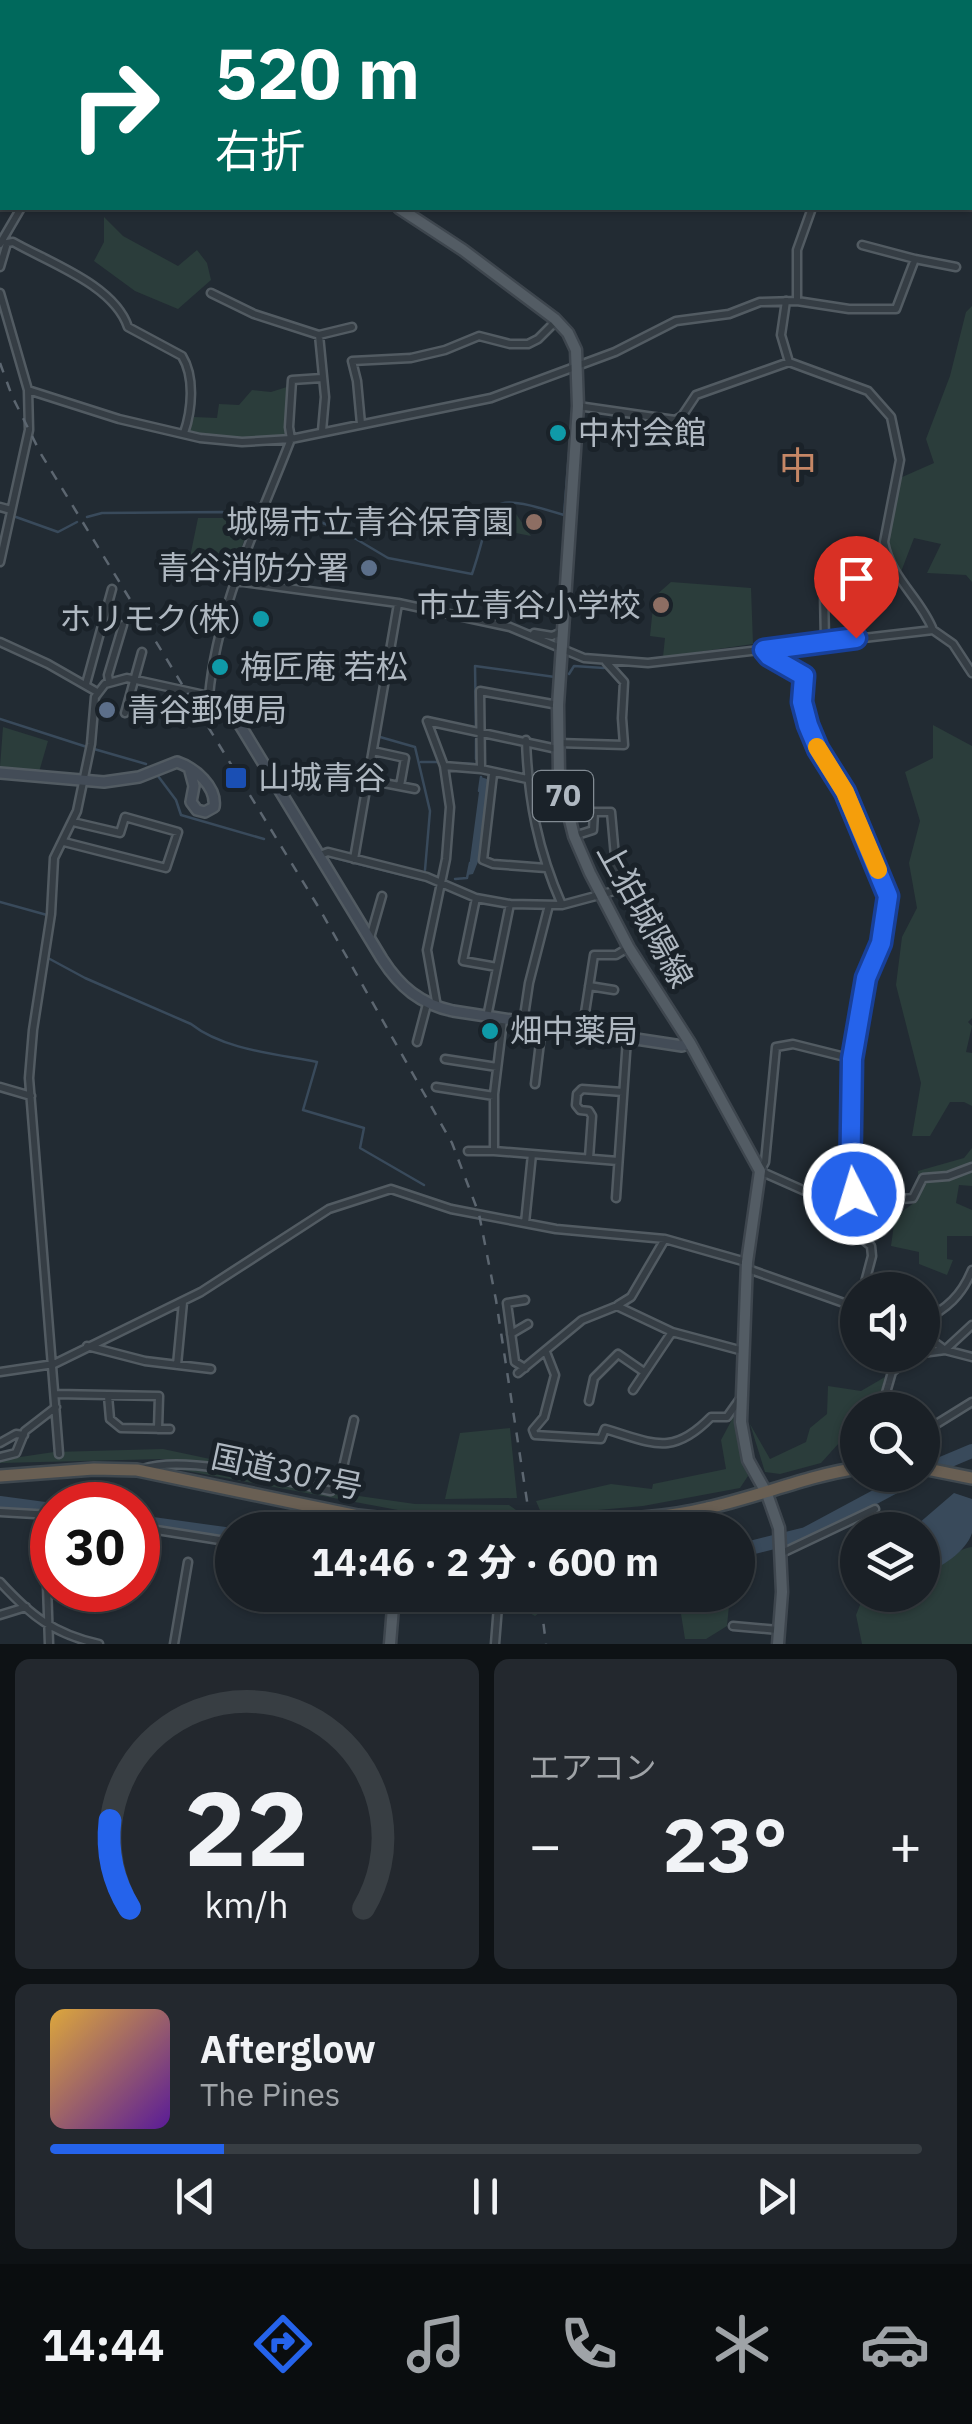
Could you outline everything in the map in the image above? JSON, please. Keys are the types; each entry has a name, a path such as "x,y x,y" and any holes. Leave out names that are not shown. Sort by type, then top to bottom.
{"highway":[{"name":"国道307号","path":"0,1476 136,1470 339,1512"},
{"name":"国道307号","path":"679,1512 767,1494 840,1471"},
{"path":"940,1471 972,1478"}],"main road":[{"name":"上狛城陽線","path":"401,210 463,250 568,333 579,366 558,705 559,776 574,836 602,896 690,1043 760,1171"},
{"path":"209,696 223,701 234,714 395,978 432,1006 582,1032 682,1046 690,1043"},
{"path":"0,773 83,781 139,777 177,762 190,771"},
{"path":"760,1171 747,1265 742,1396 745,1449 779,1528 782,1550 778,1644"},
{"path":"390,1644 393,1612"}],"street":[{"path":"0,244 20,210"},
{"path":"796,301 798,250 811,210"},
{"path":"0,267 2,251 7,243 13,242 108,295 122,310 128,327 182,356 189,375 190,402 184,434"},
{"path":"862,245 956,267"},
{"path":"28,390 118,419 184,434 242,442 292,439 490,398 579,366 676,321 729,314 760,302 896,309 915,259"},
{"path":"211,293 280,324 319,335 352,327"},
{"path":"0,294 28,390 29,430 0,562"},
{"path":"786,301 781,335 789,362"},
{"path":"361,424 352,361 412,358 479,336 528,344 556,320"},
{"path":"319,335 325,397 322,431"},
{"path":"578,406 674,420 682,416 696,395 789,362 862,388 890,417 900,460 884,542 887,555 897,578 922,607 933,630 953,644 972,672"},
{"path":"59,1454 30,1096 33,1030 51,914 54,858 74,822 97,692 110,681 122,678 209,696 236,580 292,439 292,380 322,378"},
{"path":"0,507 12,510"},
{"path":"236,580 398,603 552,636 564,631"},
{"path":"86,684 112,589"},
{"path":"825,641 824,592 854,592 856,638"},
{"path":"354,859 398,603"},
{"path":"110,681 108,675 123,625"},
{"path":"522,631 563,652 606,661 648,663 933,630"},
{"path":"0,642 97,692"},
{"path":"764,650 804,676 802,702 808,725 845,792 888,896 881,943 866,978 852,1059 850,1191"},
{"path":"126,712 142,652"},
{"path":"416,719 558,746 624,745 624,682 606,661"},
{"path":"482,768 480,691 558,705"},
{"path":"417,1042 438,1000 427,950 441,883 450,807 444,766 427,720"},
{"path":"526,740 533,822 546,868 562,904"},
{"path":"373,751 405,758 400,786"},
{"path":"333,765 415,789"},
{"path":"444,766 482,768 493,774 527,779"},
{"path":"493,774 483,860 546,868"},
{"path":"320,855 328,852 441,883 476,898 510,904 562,904 618,890 611,812 594,812 593,830 574,836"},
{"path":"64,842 166,868 178,832 125,817 120,833 74,822"},
{"path":"370,938 382,896"},
{"path":"476,898 463,960 497,967"},
{"path":"486,1017 510,904"},
{"path":"523,1023 529,983 550,905"},
{"path":"582,1032 594,954 616,956 630,948"},
{"path":"590,986 614,990"},
{"path":"494,1151 494,1096 503,1020"},
{"path":"535,1084 542,1026"},
{"path":"616,1198 627,1038"},
{"path":"852,1059 793,1044 776,1046 760,1171 824,1199 836,1214 857,1226 862,1238 872,1246 867,1272"},
{"path":"445,1059 497,1067"},
{"path":"0,1087 30,1096"},
{"path":"436,1087 494,1096"},
{"path":"589,1158 592,1116 576,1105 576,1094 582,1088 623,1092"},
{"path":"468,1150 618,1160"},
{"path":"525,1223 532,1154"},
{"path":"850,1191 864,1202 902,1201 913,1198 923,1178 948,1176 972,1168"},
{"path":"0,1372 54,1364 252,1261 328,1209 391,1189 451,1209 556,1229 666,1239 840,1301"},
{"path":"824,1199 850,1191"},
{"path":"525,1300 507,1302 515,1362 522,1371 582,1320 631,1298 666,1239"},
{"path":"940,1310 966,1286 972,1270"},
{"path":"177,1365 183,1300"},
{"path":"617,1306 672,1332 743,1351"},
{"path":"511,1334 528,1324"},
{"path":"940,1351 972,1325"},
{"path":"633,1390 672,1332"},
{"path":"87,1346 145,1362 211,1369"},
{"path":"940,1346 972,1357"},
{"path":"546,1352 555,1375 544,1417 533,1430 535,1434 601,1439 605,1429 638,1440 671,1444 693,1436 711,1417 727,1417 742,1396"},
{"path":"589,1401 594,1378 618,1354 644,1372"},
{"path":"886,1392 892,1372"},
{"path":"56,1394 159,1396 158,1429"},
{"path":"108,1396 110,1419 121,1428 170,1429"},
{"path":"940,1422 971,1402"},
{"path":"0,1456 16,1453 34,1423 56,1407"},
{"path":"136,1470 168,1463 331,1491 341,1476 354,1420"},
{"path":"0,1442 16,1434 24,1436"},
{"path":"782,1550 874,1508"},
{"path":"0,1512 30,1514"},
{"path":"160,1531 215,1539"},
{"path":"174,1644 188,1562"},
{"path":"0,1582 49,1626 67,1637 99,1644"},
{"path":"0,1615 26,1607"},
{"path":"49,1612 49,1644"},
{"path":"495,1644 498,1612"},
{"path":"734,1626 780,1630"}],"shaded area":[{"path":"104,217 123,236 178,266 197,250 207,263 211,280 178,309 135,291 94,261 104,242"},
{"path":"972,306 972,582 966,575 927,573 941,544 914,538 899,577 887,540 900,478 934,463 926,439 950,376 966,312"},
{"path":"290,386 288,435 235,439 189,431 194,417 217,418 219,404 239,405 252,390 271,392"},
{"path":"508,502 531,536 486,527 494,511"},
{"path":"198,518 227,518 250,524 233,572 190,557"},
{"path":"671,582 751,588 753,644 663,657 665,638 650,636 654,597"},
{"path":"933,725 972,746 972,1018 968,1022 972,1026 966,1052 972,1053 972,1106 950,1102 930,1136 912,1136 921,1083 896,985 902,937 917,908 909,863 920,821 905,772 933,758"},
{"path":"3,727 48,741 39,772 0,767"},
{"path":"972,1148 972,1186 959,1185 956,1203 972,1210 972,1236 947,1236 947,1259 953,1260 947,1275 919,1264 919,1252 891,1246 895,1217 919,1199 918,1171 964,1158"},
{"path":"885,1377 881,1392 840,1392 840,1441 821,1463 780,1474 765,1472 750,1424 770,1459 806,1442 810,1428 827,1414 828,1386 861,1391"},
{"path":"736,1412 738,1445 748,1476 740,1488 643,1506 576,1512 541,1512 536,1501 611,1484 652,1489 653,1484 726,1469 721,1440"},
{"path":"510,1428 517,1498 445,1499 460,1433"},
{"path":"163,1449 248,1467 164,1459 0,1463 54,1452"},
{"path":"166,1467 335,1495 415,1504 509,1505 516,1510 409,1512"},
{"path":"972,1547 972,1644 862,1644 857,1612 940,1612 940,1564"},
{"path":"681,1612 728,1612 727,1626 706,1639 685,1639"}],"water":[{"path":"481,777 490,780 484,847 473,874 468,875"},
{"path":"954,1493 972,1499 969,1540 940,1566 940,1512 932,1512"}],"waterway":[{"path":"750,379 782,368"},
{"path":"616,419 669,423 678,421 691,407"},
{"path":"293,510 346,533 388,558 472,574 495,507 517,503 564,515 569,452"},
{"path":"87,517 102,513 222,512 250,520"},
{"path":"16,517 58,532 77,522"},
{"path":"476,728 475,666 555,677"},
{"path":"569,674 574,666 604,668"},
{"path":"0,719 87,747"},
{"path":"380,737 415,747 430,811 425,870"},
{"path":"476,739 476,759"},
{"path":"94,749 146,764"},
{"path":"421,762 439,762"},
{"path":"448,763 474,764"},
{"path":"158,776 176,800 181,815 264,839"},
{"path":"479,791 481,777"},
{"path":"331,857 423,880"},
{"path":"455,879 467,878 470,863"},
{"path":"0,902 47,915"},
{"path":"48,958 219,1040 317,1062 303,1110 364,1128 360,1148 424,1185"},
{"path":"940,1464 972,1451"},
{"path":"755,1547 806,1534 884,1492"},
{"path":"0,1503 30,1507"},
{"path":"160,1525 215,1533"}],"railway":[{"path":"0,363 41,454 319,908 452,1143 479,1214 529,1512"},
{"path":"542,1612 546,1644"}],"slow traffic":[{"path":"817,747 845,792 878,870"}],"place":[{"name":"中村会館","path":"558,433"},
{"name":"城陽市立青谷保育園","path":"534,522"},
{"name":"青谷消防分署","path":"369,568"},
{"name":"市立青谷小学校","path":"661,605"},
{"name":"ホリモク(株)","path":"261,619"},
{"name":"梅匠庵 若松","path":"220,667"},
{"name":"青谷郵便局","path":"107,710"},
{"name":"山城青谷","path":"236,778"},
{"name":"畑中薬局","path":"490,1031"}],"district":[{"name":"中","path":"798,466"}],"route":[{"path":"854,1194 850,1191 849,1155 852,1059 866,978 881,943 888,896 845,792 808,725 802,702 804,676 764,650 856,638"}]}
